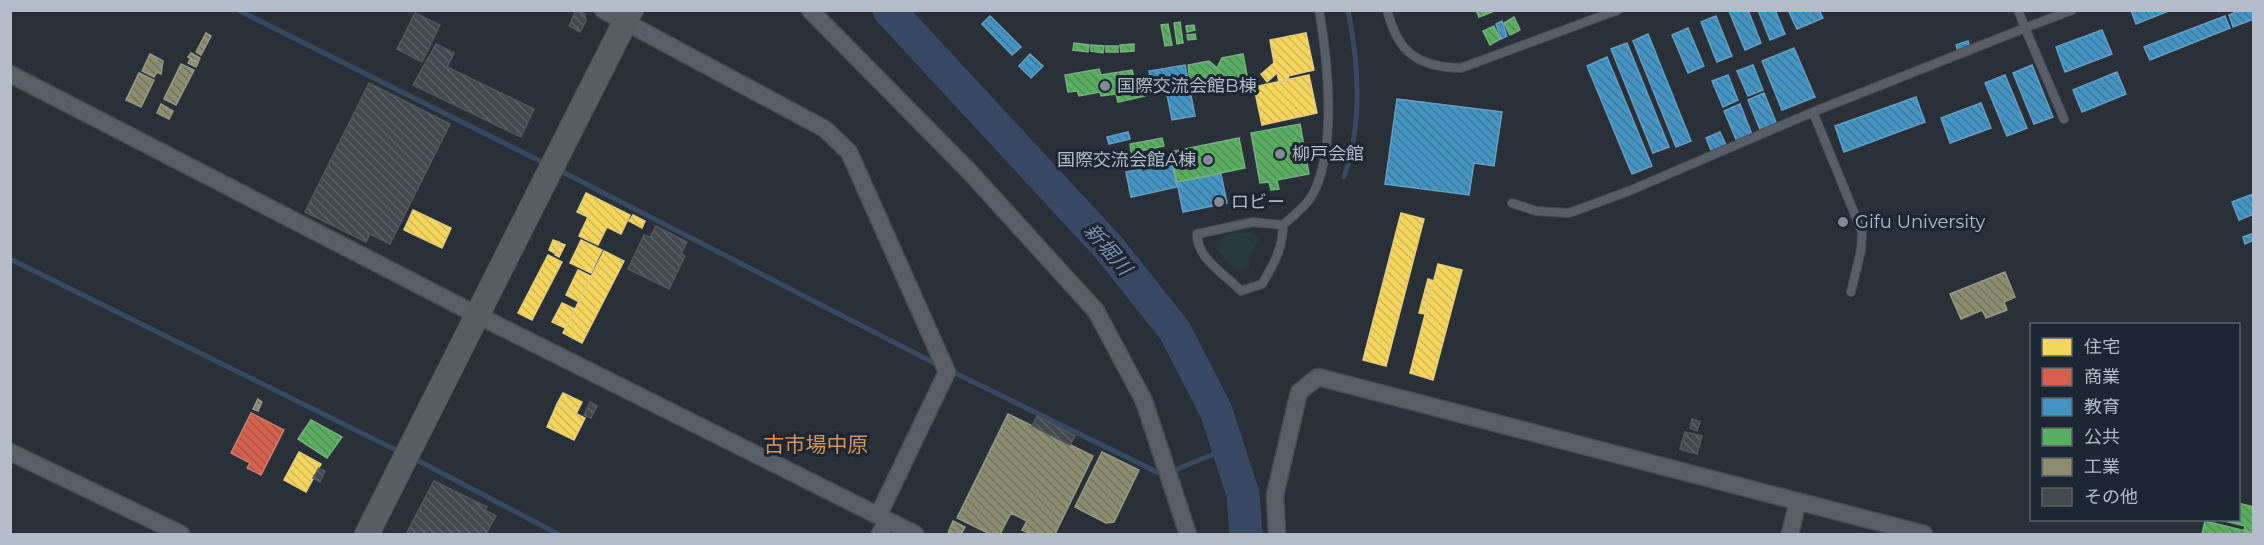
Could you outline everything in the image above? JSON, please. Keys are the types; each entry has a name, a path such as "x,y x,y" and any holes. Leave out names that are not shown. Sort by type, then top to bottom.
{"street":[{"path":"603,10 629,16 825,129 849,152 947,372 882,523"},
{"path":"810,10 968,170 1096,311 1144,401 1188,534"},
{"path":"367,534 629,16"},
{"path":"10,74 882,523 915,534"},
{"path":"1277,534 1275,495 1299,392 1318,377 1924,534"},
{"path":"10,452 181,534"},
{"path":"1790,534 1798,501"}],"lane":[{"path":"1284,225 1253,222 1197,234 1197,245 1209,262 1241,291 1262,284 1278,257 1284,225 1310,198 1322,164 1328,118 1328,79 1319,10"},
{"path":"1387,10 1399,43 1411,56 1438,68 1461,68 1618,10"},
{"path":"2018,10 2064,119"},
{"path":"1512,203 1536,211 1569,213 1629,191 1814,112 2072,10"},
{"path":"1814,112 1862,232 1861,250 1851,292"}],"green space":[{"path":"1253,232 1259,240 1250,254 1249,268 1237,272 1215,248 1218,241 1232,233"}],"building: 住宅":[{"path":"1306,33 1314,70 1288,76 1289,80 1279,82 1277,73 1267,82 1261,74 1274,63 1270,40"},
{"path":"1309,75 1317,113 1262,125 1254,87"},
{"path":"586,193 630,215 621,234 607,227 598,245 579,236 588,217 577,212"},
{"path":"413,210 451,228 442,248 404,230"},
{"path":"1401,213 1424,219 1386,366 1363,360"},
{"path":"633,215 645,221 642,228 629,221"},
{"path":"553,240 559,242 554,253 549,250"},
{"path":"581,240 602,250 591,273 570,263"},
{"path":"560,243 565,245 559,257 555,255"},
{"path":"604,251 624,261 582,343 563,333"},
{"path":"548,255 562,262 532,320 518,313"},
{"path":"1438,264 1462,270 1433,380 1410,373"},
{"path":"578,270 591,276 579,302 566,295"},
{"path":"1428,279 1434,281 1424,314 1419,313"},
{"path":"562,303 575,309 565,328 552,322"},
{"path":"563,393 582,402 576,414 557,404"},
{"path":"557,404 585,418 574,440 547,427"},
{"path":"299,452 321,464 306,492 284,480"}],"building: 商業":[{"path":"251,413 284,430 261,475 247,468 250,463 231,453"}],"building: 教育":[{"path":"1748,10 1761,43 1745,50 1729,11"},
{"path":"1758,10 1775,10 1785,34 1770,40"},
{"path":"1788,10 1819,10 1823,18 1797,29"},
{"path":"2131,10 2171,10 2136,24"},
{"path":"2241,10 2254,10 2254,19 2233,27 2229,15"},
{"path":"990,16 1021,47 1012,55 982,24"},
{"path":"1716,16 1732,56 1717,62 1701,22"},
{"path":"2225,16 2230,28 2150,60 2144,47"},
{"path":"1502,21 1507,36 1501,39 1496,24"},
{"path":"1688,28 1704,66 1688,73 1672,35"},
{"path":"2102,30 2112,54 2065,72 2056,47"},
{"path":"1648,34 1691,141 1676,147 1633,41"},
{"path":"1968,41 1970,48 1958,52 1956,45"},
{"path":"1627,43 1669,147 1653,153 1611,49"},
{"path":"1794,48 1815,97 1782,110 1762,61"},
{"path":"1030,54 1043,66 1031,78 1019,66"},
{"path":"1607,57 1652,166 1632,174 1587,66"},
{"path":"1185,65 1195,116 1172,120 1166,89 1153,92 1149,71"},
{"path":"1753,65 1763,90 1748,96 1737,71"},
{"path":"2032,65 2053,117 2034,124 2013,73"},
{"path":"2117,72 2126,94 2082,112 2073,90"},
{"path":"1728,75 1738,100 1723,107 1712,81"},
{"path":"2005,75 2027,128 2007,136 1985,83"},
{"path":"1764,93 1778,127 1762,134 1748,100"},
{"path":"1916,97 1925,122 1844,152 1835,126"},
{"path":"1397,99 1502,112 1494,166 1474,163 1469,195 1385,184"},
{"path":"1981,103 1991,128 1950,143 1941,118"},
{"path":"1740,104 1753,137 1738,144 1724,111"},
{"path":"1128,132 1130,139 1109,144 1107,137"},
{"path":"1720,132 1728,149 1713,155 1706,138"},
{"path":"1172,163 1177,187 1131,197 1126,172"},
{"path":"1221,174 1227,203 1183,212 1177,182"},
{"path":"2253,194 2254,214 2239,220 2232,202"},
{"path":"2254,233 2254,240 2245,244 2243,237"}],"building: 公共":[{"path":"1476,10 1492,10 1492,12 1479,17"},
{"path":"1514,17 1520,30 1510,35 1504,23"},
{"path":"1180,22 1183,43 1177,44 1174,23"},
{"path":"1168,24 1172,45 1165,46 1161,25"},
{"path":"1194,25 1195,30 1187,32 1186,26"},
{"path":"1494,26 1500,39 1490,45 1483,31"},
{"path":"1195,34 1196,39 1188,40 1187,35"},
{"path":"1074,43 1089,45 1088,52 1073,50"},
{"path":"1134,44 1134,51 1121,52 1120,45"},
{"path":"1091,45 1104,46 1103,53 1091,51"},
{"path":"1106,46 1118,46 1118,52 1106,52"},
{"path":"1243,54 1248,81 1191,91 1188,65 1209,61 1217,68 1222,58"},
{"name":"国際交流会館B棟","path":"1099,69 1101,75 1132,70 1135,81 1142,79 1145,96 1118,102 1116,94 1101,96 1100,92 1079,96 1077,91 1068,92 1065,75"},
{"name":"柳戸会館","path":"1300,124 1309,174 1277,180 1279,189 1271,190 1269,182 1260,183 1251,133"},
{"path":"1162,138 1164,146 1131,153 1130,144"},
{"name":"国際交流会館A棟","path":"1239,138 1245,168 1177,182 1170,152"},
{"path":"311,420 342,437 327,458 298,439"},
{"path":"2240,504 2254,507 2254,533 2244,531 2245,526 2225,521 2240,521"},
{"path":"2205,521 2254,533 2254,534 2202,534"}],"building: 工業":[{"path":"206,33 211,36 201,55 196,52"},
{"path":"191,53 200,58 198,62 188,57"},
{"path":"150,54 163,61 161,74 157,72 154,77 142,71"},
{"path":"190,59 198,63 196,67 188,63"},
{"path":"181,64 194,70 176,105 164,99"},
{"path":"139,73 154,80 141,107 126,100"},
{"path":"161,104 173,111 169,119 157,113"},
{"path":"2005,272 2015,297 2004,302 2007,310 1986,318 1982,310 1961,319 1950,294"},
{"path":"258,399 262,402 258,411 253,409"},
{"path":"1008,414 1093,456 1055,534 1032,534 1022,530 1027,521 1011,513 1000,534 990,534 957,518"},
{"path":"1102,452 1139,470 1114,522 1106,523 1075,507"},
{"path":"953,521 965,527 961,534 948,533"}],"building: その他":[{"path":"576,10 585,14 586,21 580,32 569,26"},
{"path":"415,13 440,25 422,62 397,49"},
{"path":"436,44 454,53 447,67 534,109 521,137 413,85"},
{"path":"369,83 450,124 390,244 370,234 366,242 305,212"},
{"path":"656,226 687,242 681,254 685,256 669,289 628,269 644,235 650,237"},
{"path":"590,402 597,406 591,418 584,415"},
{"path":"1037,416 1075,436 1070,445 1032,426"},
{"path":"1692,419 1700,422 1697,431 1690,428"},
{"path":"1685,432 1702,436 1697,454 1680,449"},
{"path":"319,468 325,471 320,482 313,478"},
{"path":"434,481 487,507 485,510 496,516 486,534 406,534"}],"waterway":[{"path":"238,10 546,164"},
{"name":"新堀川","path":"889,10 1109,248 1175,331 1216,411 1243,494 1246,534"},
{"path":"1344,177 1357,115 1357,73 1348,10"},
{"path":"557,169 938,365"},
{"path":"10,259 402,453"},
{"path":"949,370 1163,475 1228,448"},
{"path":"413,458 558,534"}],"place":[{"name":"国際交流会館B棟","path":"1105,86"},
{"name":"柳戸会館","path":"1280,154"},
{"name":"国際交流会館A棟","path":"1208,160"},
{"name":"ロビー","path":"1219,202"},
{"name":"Gifu University","path":"1843,222"}],"district":[{"name":"古市場中原","path":"816,445"}]}
